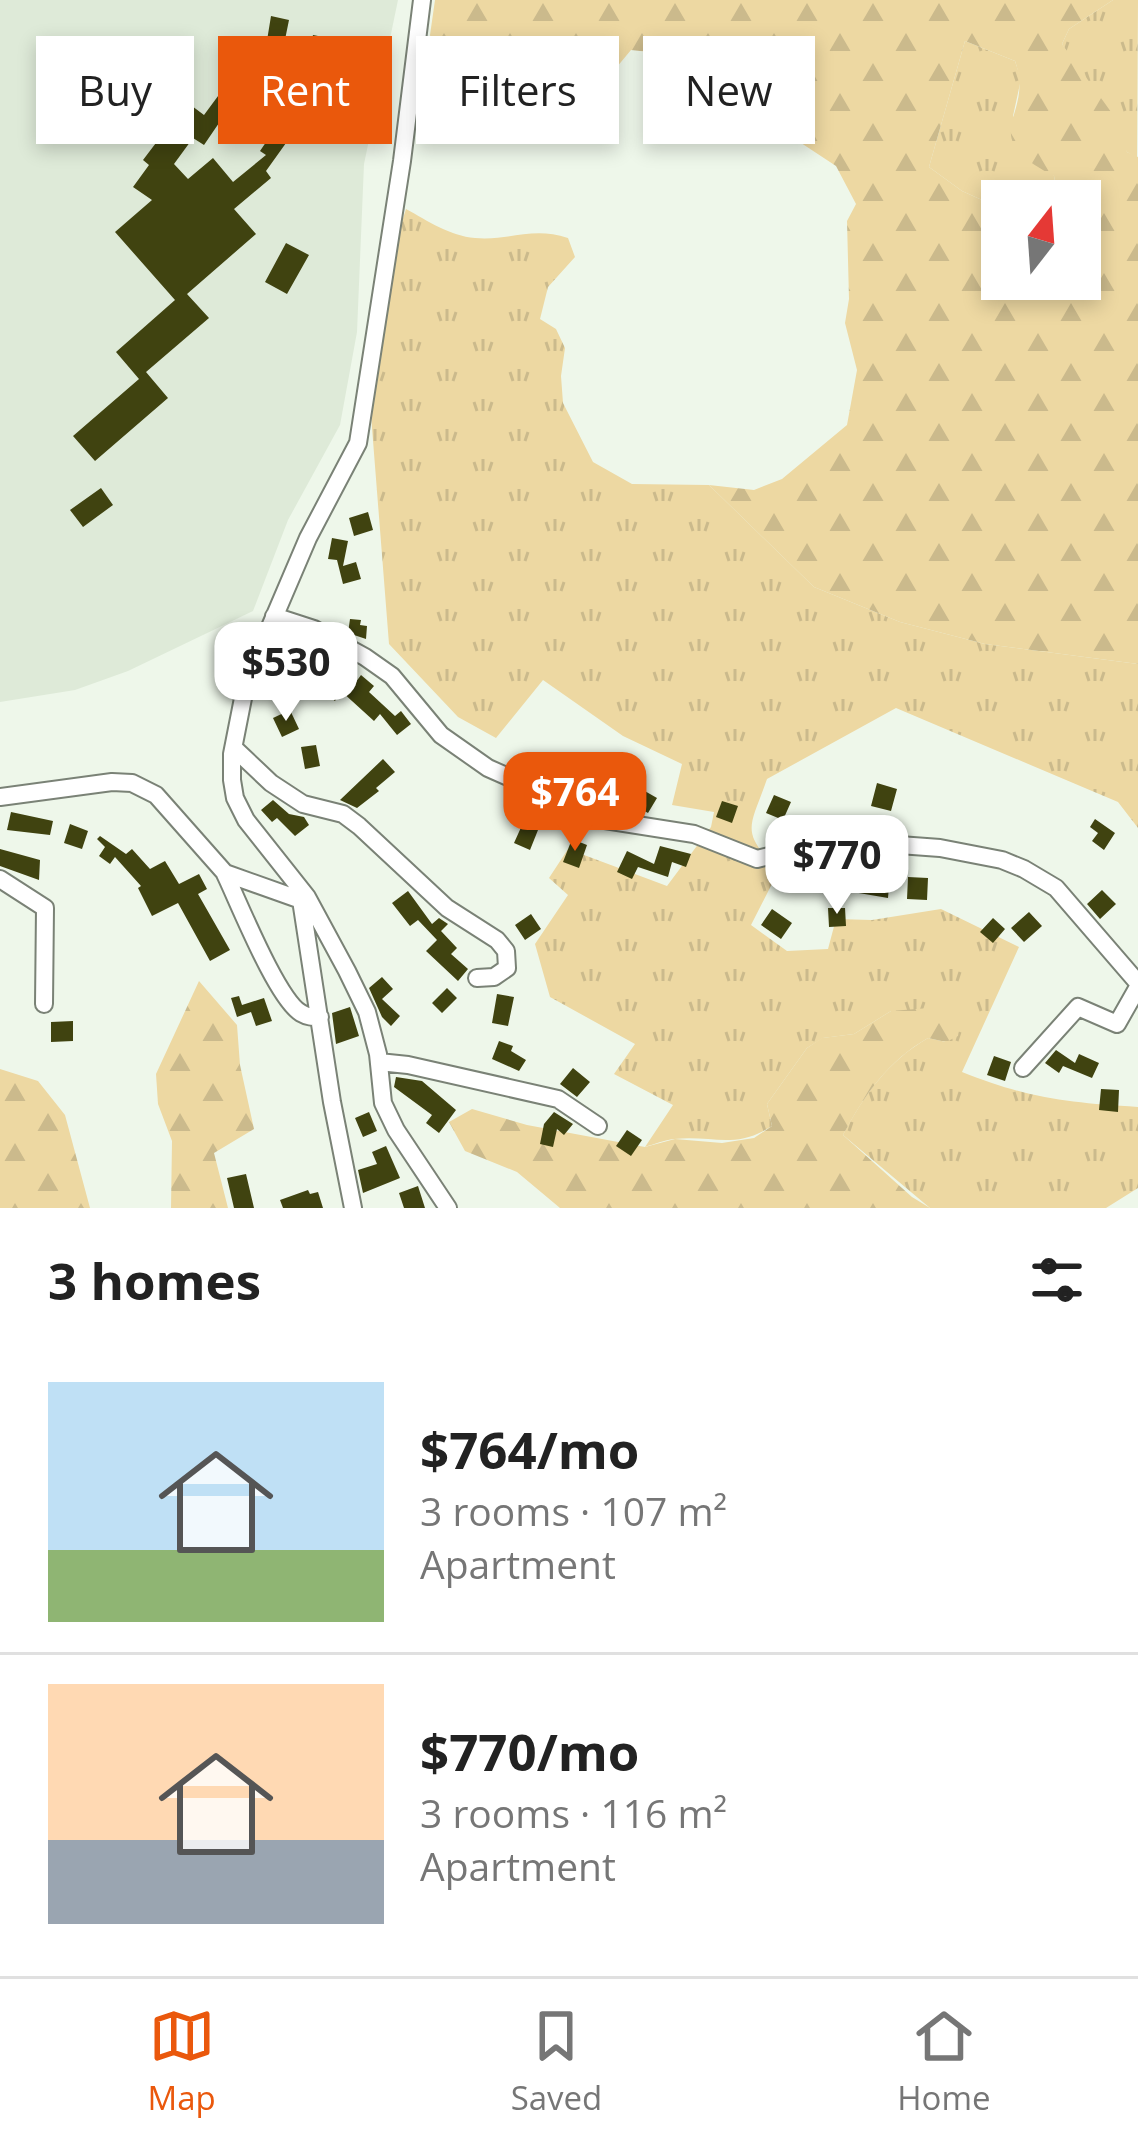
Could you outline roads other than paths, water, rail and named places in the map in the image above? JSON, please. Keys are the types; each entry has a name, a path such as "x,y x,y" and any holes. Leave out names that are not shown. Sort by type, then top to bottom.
{"street":[{"path":"422,0 358,443 308,538 246,683 234,748 235,798 304,898 367,1012 383,1103 448,1208"},
{"path":"274,616 314,629 392,676 441,735 488,768 605,820 694,834 757,859 781,853 814,832 832,828 872,843 940,848 1002,860 1056,888 1138,985 1118,1024 1078,1007 1023,1068"},
{"path":"234,748 271,783 303,804 343,814 457,916 496,940 506,951 507,968 502,974 478,979"},
{"path":"0,796 112,782 132,783 156,795 225,873 280,987 296,1010 320,1018"},
{"path":"225,873 304,898"},
{"path":"0,879 45,908 44,1004"},
{"path":"304,898 333,1112 353,1208"},
{"path":"379,1062 557,1099 598,1126"}]}
